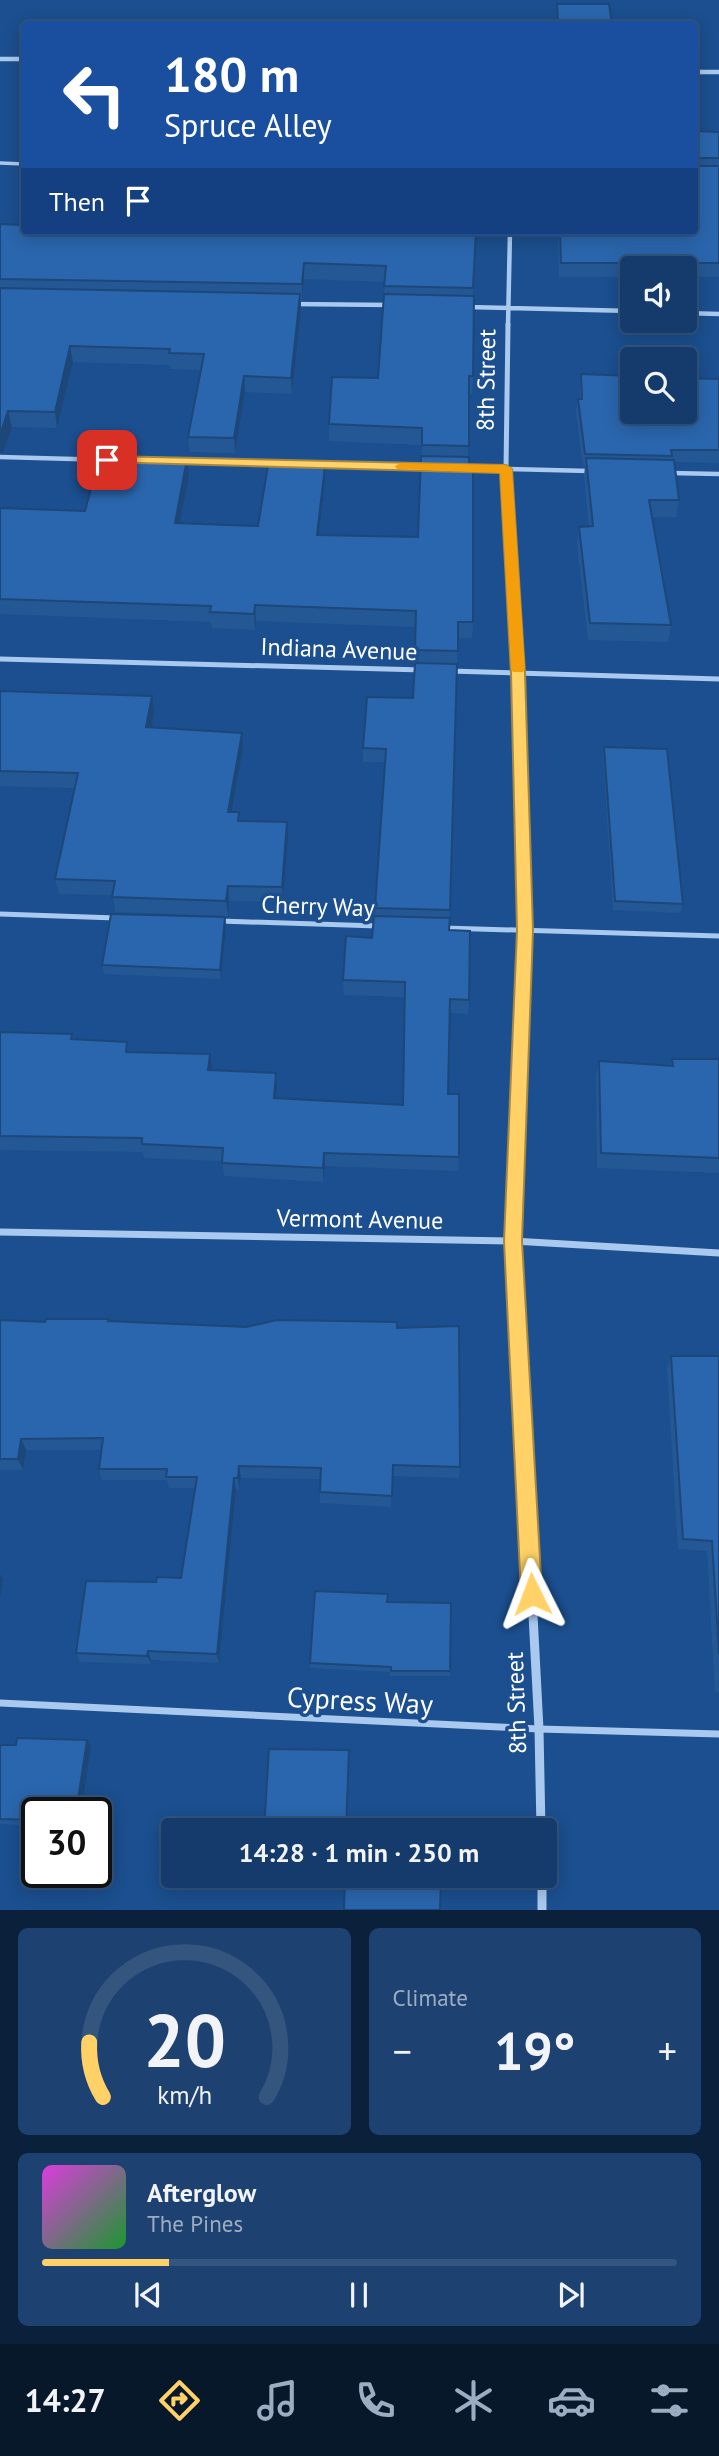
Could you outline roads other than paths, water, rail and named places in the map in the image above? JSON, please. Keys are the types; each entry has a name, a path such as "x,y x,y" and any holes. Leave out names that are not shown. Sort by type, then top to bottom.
{"street":[{"path":"0,59 21,59"},
{"path":"698,72 719,72"},
{"name":"8th Street","path":"510,235 506,469 518,673 525,930 513,1241 539,1730 541,1818"},
{"path":"288,304 398,306"},
{"path":"453,307 620,311"},
{"path":"697,313 719,314"},
{"name":"Indiana Avenue","path":"0,659 719,678"},
{"name":"Vermont Avenue","path":"0,1232 513,1241 719,1253"},
{"path":"542,1888 542,1910"}],"lane":[{"path":"0,163 21,164"},
{"path":"0,457 150,461"},
{"path":"178,461 438,467"},
{"path":"465,468 599,471"},
{"path":"666,473 719,474"},
{"path":"0,914 124,918"},
{"name":"Cherry Way","path":"207,920 387,926"},
{"path":"442,928 719,936"},
{"name":"Cypress Way","path":"0,1703 539,1730 719,1734"}]}
